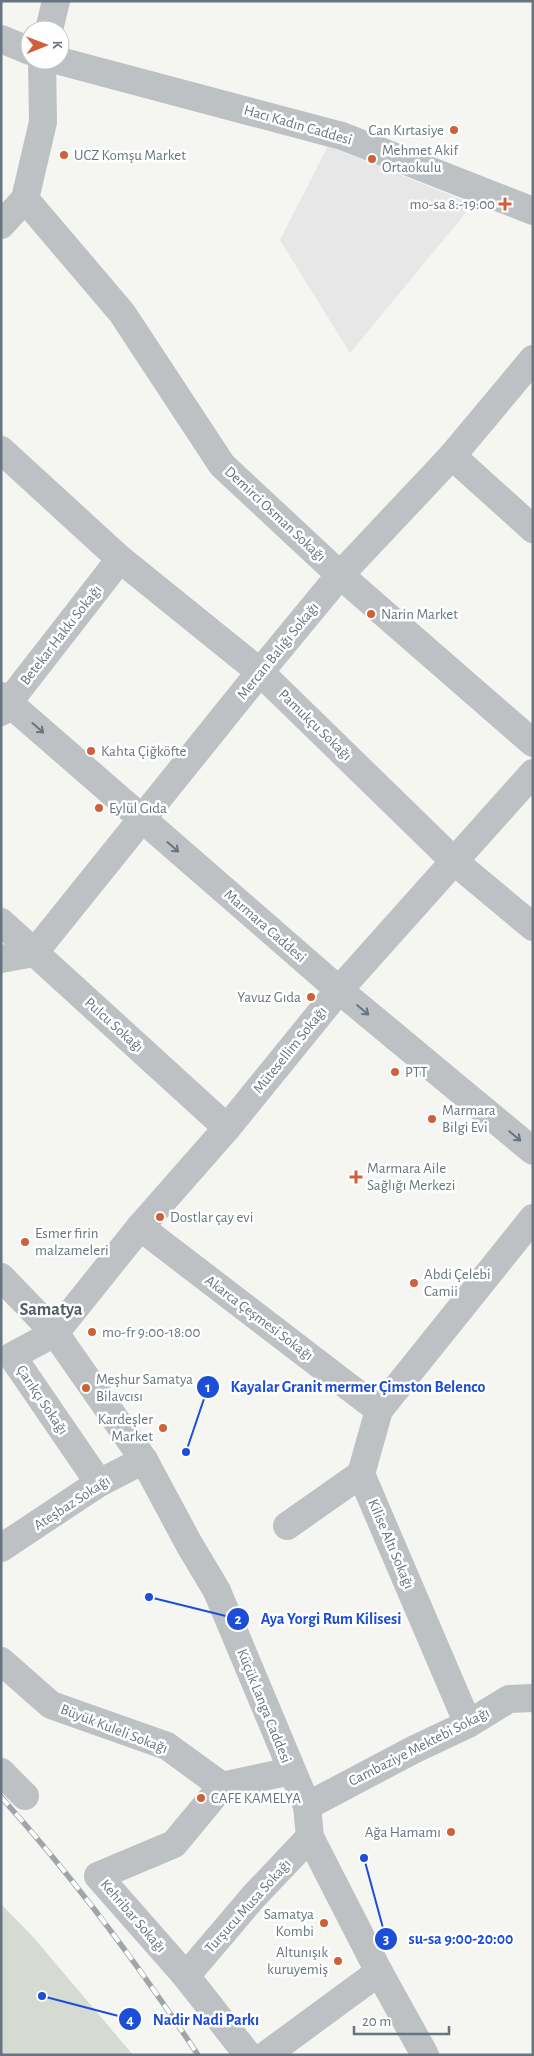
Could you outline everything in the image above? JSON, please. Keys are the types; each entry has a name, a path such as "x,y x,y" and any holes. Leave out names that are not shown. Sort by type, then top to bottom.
{"street":[{"path":"51,20 56,1"},
{"path":"1,40 20,47"},
{"name":"Hacı Kadın Caddesi","path":"70,64 342,136 533,211"},
{"path":"1,225 25,198 43,122 42,70"},
{"name":"Demirci Osman Sokağı","path":"25,198 122,312 222,465 340,575 533,743"},
{"name":"Mercan Balığı Sokağı","path":"34,953 340,575 452,456 530,367"},
{"name":"Pamukçu Sokağı","path":"1,450 120,559 260,672 455,862 533,927"},
{"path":"452,456 533,529"},
{"name":"Betekar Hakkı Sokağı","path":"4,703 120,559"},
{"name":"Marmara Caddesi","path":"4,703 339,990 533,1151"},
{"name":"Mütesellim Sokağı","path":"55,1333 140,1227 227,1128 339,990 533,773"},
{"name":"Pulcu Sokağı","path":"1,922 227,1128"},
{"path":"1,959 34,953"},
{"path":"287,1526 361,1474 379,1410 533,1218"},
{"name":"Akarca Çeşmesi Sokağı","path":"140,1227 379,1410"},
{"name":"Küçük Langa Caddesi","path":"1,1277 11,1301 55,1333 144,1460 189,1544 217,1591 307,1806 310,1837 379,1972 425,2055"},
{"name":"Çarıkçı Sokağı","path":"55,1333 7,1360 99,1483"},
{"name":"Ateşbaz Sokağı","path":"1,1548 99,1483 144,1460"},
{"name":"Kilise Altı Sokağı","path":"361,1474 468,1724"},
{"name":"Büyük Kuleli Sokağı","path":"1,1661 51,1705 167,1746 222,1786"},
{"name":"Cambaziye Mektebi Sokağı","path":"307,1806 415,1749 468,1724 509,1699 533,1698"},
{"path":"222,1786 291,1771"},
{"path":"1,1772 25,1796"},
{"name":"Kehribar Sokağı","path":"222,1786 174,1844 98,1876 186,1976 248,2055"},
{"name":"Turşucu Musa Sokağı","path":"186,1976 254,1896 310,1837"},
{"path":"266,2055 379,1972"}],"shaded area":[{"path":"328,146 473,204 350,353 280,240"},
{"path":"1,1904 34,1938 133,2055 1,2055"}],"railway":[{"path":"1,1797 54,1858 104,1922 198,2055"}],"place":[{"name":"Can Kırtasiye","path":"454,130"},
{"name":"UCZ Komşu Market","path":"64,155"},
{"name":"Mehmet Akif Ortaokulu","path":"372,159"},
{"name":"mo-sa 8:-19:00","path":"505,204"},
{"name":"Narin Market","path":"371,614"},
{"name":"Kahta Çiğköfte","path":"91,751"},
{"name":"Eylül Gıda","path":"99,808"},
{"name":"Yavuz Gıda","path":"311,997"},
{"name":"PTT","path":"395,1072"},
{"name":"Marmara Bilgi Evi","path":"432,1119"},
{"name":"Marmara Aile Sağlığı Merkezi","path":"356,1177"},
{"name":"Dostlar çay evi","path":"160,1217"},
{"name":"Esmer firin malzameleri","path":"25,1242"},
{"name":"Abdi Çelebi Camii","path":"414,1283"},
{"name":"mo-fr 9:00-18:00","path":"92,1332"},
{"name":"Meşhur Samatya Bilavcısı","path":"86,1388"},
{"name":"Kardeşler Market","path":"163,1428"},
{"name":"Kayalar Granit mermer Çimston Belenco","path":"186,1452"},
{"name":"Aya Yorgi Rum Kilisesi","path":"149,1597"},
{"name":"CAFE KAMELYA","path":"201,1798"},
{"name":"Ağa Hamamı","path":"451,1832"},
{"name":"su-sa 9:00-20:00","path":"364,1858"},
{"name":"Samatya Kombi","path":"324,1923"},
{"name":"Altunışık kuruyemiş","path":"338,1961"},
{"name":"Nadir Nadi Parkı","path":"42,1996"}],"district":[{"name":"Samatya","path":"51,1310"}]}
